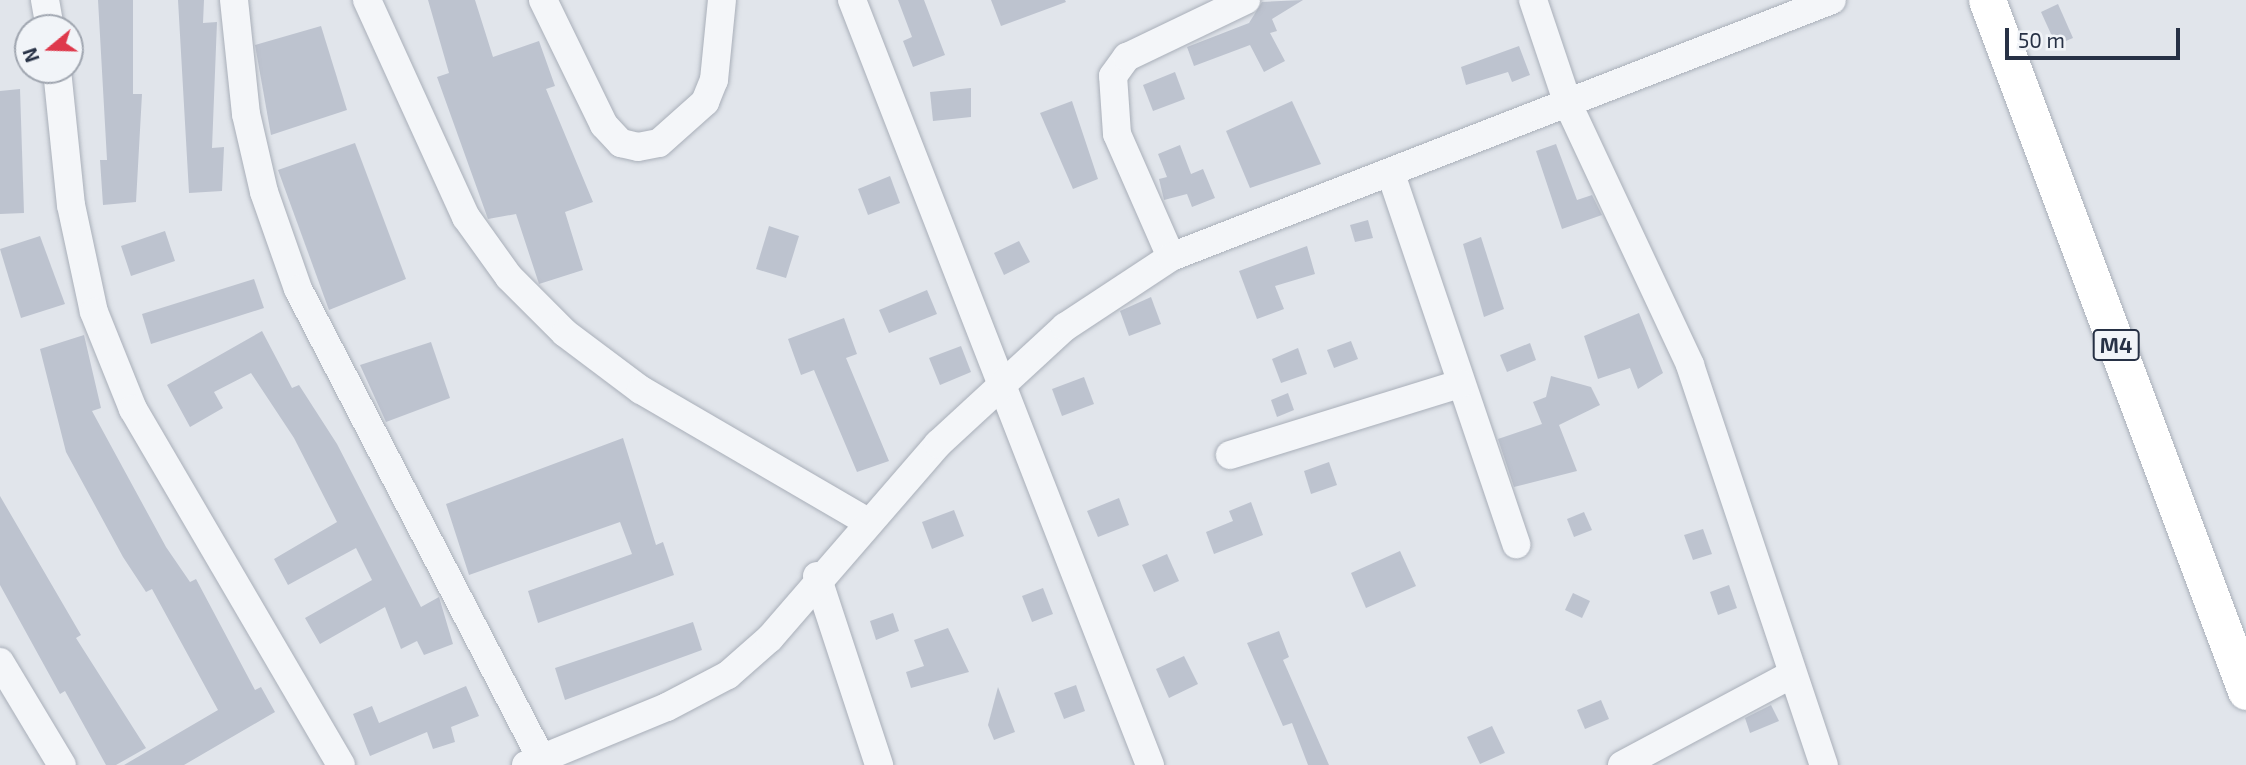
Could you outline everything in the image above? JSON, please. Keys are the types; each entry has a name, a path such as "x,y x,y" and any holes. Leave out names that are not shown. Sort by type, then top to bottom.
{"main road":[{"name":"M4","path":"1987,0 2246,691"}],"street":[{"path":"234,0 246,114 264,192 298,289 534,763 727,675 770,638 817,576 1000,386 1065,327 1171,257 1391,174 1832,0"},
{"path":"368,0 466,217 509,278 565,333 641,390 868,523"},
{"path":"543,0 604,125 621,143 638,147 659,143 705,103 715,80 722,0"},
{"path":"852,0 1000,386 1150,765"},
{"path":"1171,257 1117,134 1113,76 1127,57 1246,0"},
{"path":"1533,0 1568,104 1690,365 1789,676 1824,765"},
{"path":"58,84 71,205 91,299 133,409 341,765"},
{"path":"1391,174 1516,544"},
{"path":"1230,455 1460,384"},
{"path":"817,576 879,765"},
{"path":"0,662 62,765"},
{"path":"1622,765 1789,676"}],"building":[{"path":"98,0 133,0 133,94 142,94 136,202 103,205 100,160 107,160"},
{"path":"178,0 204,0 203,23 217,22 212,148 224,147 222,191 189,193"},
{"path":"428,0 475,0 493,57 539,41 555,86 546,89 593,202 565,212 583,270 539,284 516,214 488,219 437,77 449,73"},
{"path":"898,0 924,0 945,55 913,67 903,41 912,37"},
{"path":"991,0 1065,0 1066,2 1001,26"},
{"path":"1303,0 1272,19 1277,31 1270,33 1285,61 1264,72 1250,45 1194,66 1187,47 1249,23 1262,2"},
{"path":"2058,4 2073,38 2056,45 2041,12"},
{"path":"321,26 347,110 271,135 255,45"},
{"path":"1519,46 1530,75 1512,82 1508,72 1466,85 1461,67"},
{"path":"1175,72 1185,99 1153,111 1143,85"},
{"path":"971,88 971,117 933,121 930,92"},
{"path":"20,89 24,213 0,214 0,91"},
{"path":"1072,101 1098,179 1073,189 1040,113"},
{"path":"1292,101 1321,164 1250,188 1226,131"},
{"path":"355,143 406,279 329,310 278,170"},
{"path":"1556,144 1577,200 1592,195 1602,215 1562,229 1536,151"},
{"path":"1180,145 1191,174 1203,169 1215,198 1192,207 1187,194 1164,200 1159,179 1167,177 1158,154"},
{"path":"890,176 900,203 868,215 858,189"},
{"path":"1368,220 1373,238 1355,242 1350,225"},
{"path":"769,226 799,236 786,278 756,269"},
{"path":"165,231 175,261 131,276 121,246"},
{"path":"40,236 65,304 21,318 0,249"},
{"path":"1481,237 1504,309 1484,317 1463,244"},
{"path":"1019,241 1030,262 1004,275 994,253"},
{"path":"1307,246 1315,274 1275,286 1284,309 1257,319 1239,271"},
{"path":"254,279 264,308 151,344 142,314"},
{"path":"927,290 937,314 889,333 879,310"},
{"path":"1151,297 1161,324 1129,336 1120,311"},
{"path":"1639,313 1663,373 1638,389 1630,368 1598,379 1584,336"},
{"path":"844,318 857,354 846,358 889,461 857,472 814,370 801,375 788,339"},
{"path":"262,331 292,388 299,385 337,444 421,607 439,597 453,644 424,655 417,641 401,649 385,607 320,644 305,618 372,580 356,548 288,585 274,559 337,522 294,438 251,373 214,392 223,408 190,427 167,385"},
{"path":"84,335 101,408 92,411 166,547 190,582 196,579 255,690 261,687 275,712 184,765 124,765 218,710 152,589 146,592 123,557 66,452 40,349"},
{"path":"1351,341 1358,359 1334,368 1327,350"},
{"path":"431,342 450,398 386,422 360,365"},
{"path":"1530,343 1536,360 1507,372 1500,355"},
{"path":"961,346 971,372 940,385 929,358"},
{"path":"1298,348 1307,374 1281,383 1272,359"},
{"path":"1551,376 1591,387 1600,405 1559,425 1577,471 1514,487 1498,439 1542,424 1533,402 1546,397"},
{"path":"1084,377 1094,404 1062,416 1052,389"},
{"path":"1288,393 1294,410 1277,417 1271,400"},
{"path":"623,438 656,545 663,542 674,575 538,623 528,591 632,554 620,522 469,575 446,504"},
{"path":"1329,462 1337,485 1311,494 1304,471"},
{"path":"0,496 81,635 76,638 146,748 116,765 106,765 65,691 60,694 0,585"},
{"path":"1119,498 1129,525 1098,537 1087,511"},
{"path":"1251,502 1263,535 1214,554 1206,532 1233,521 1229,511"},
{"path":"954,510 964,536 932,549 922,522"},
{"path":"1584,512 1592,530 1574,537 1567,519"},
{"path":"1703,529 1712,554 1693,560 1684,535"},
{"path":"1400,551 1416,586 1366,608 1351,573"},
{"path":"1167,554 1179,581 1154,592 1142,565"},
{"path":"1729,585 1737,608 1718,615 1710,592"},
{"path":"1043,588 1053,614 1032,622 1022,596"},
{"path":"1573,593 1590,601 1582,618 1565,610"},
{"path":"893,613 899,631 876,640 870,621"},
{"path":"693,622 702,650 565,700 555,668"},
{"path":"948,628 969,672 911,688 906,672 924,666 914,640"},
{"path":"1279,631 1289,657 1283,660 1329,765 1308,765 1292,723 1283,726 1247,643"},
{"path":"1184,656 1198,684 1169,698 1156,669"},
{"path":"1076,685 1085,711 1064,719 1054,693"},
{"path":"466,686 479,716 451,727 455,742 433,749 427,732 370,756 353,714 372,706 379,723"},
{"path":"998,687 1015,732 994,740 988,725"},
{"path":"1601,700 1609,719 1585,729 1577,710"},
{"path":"1771,705 1779,721 1750,733 1745,718"},
{"path":"1492,726 1505,753 1480,764 1467,737"}]}
